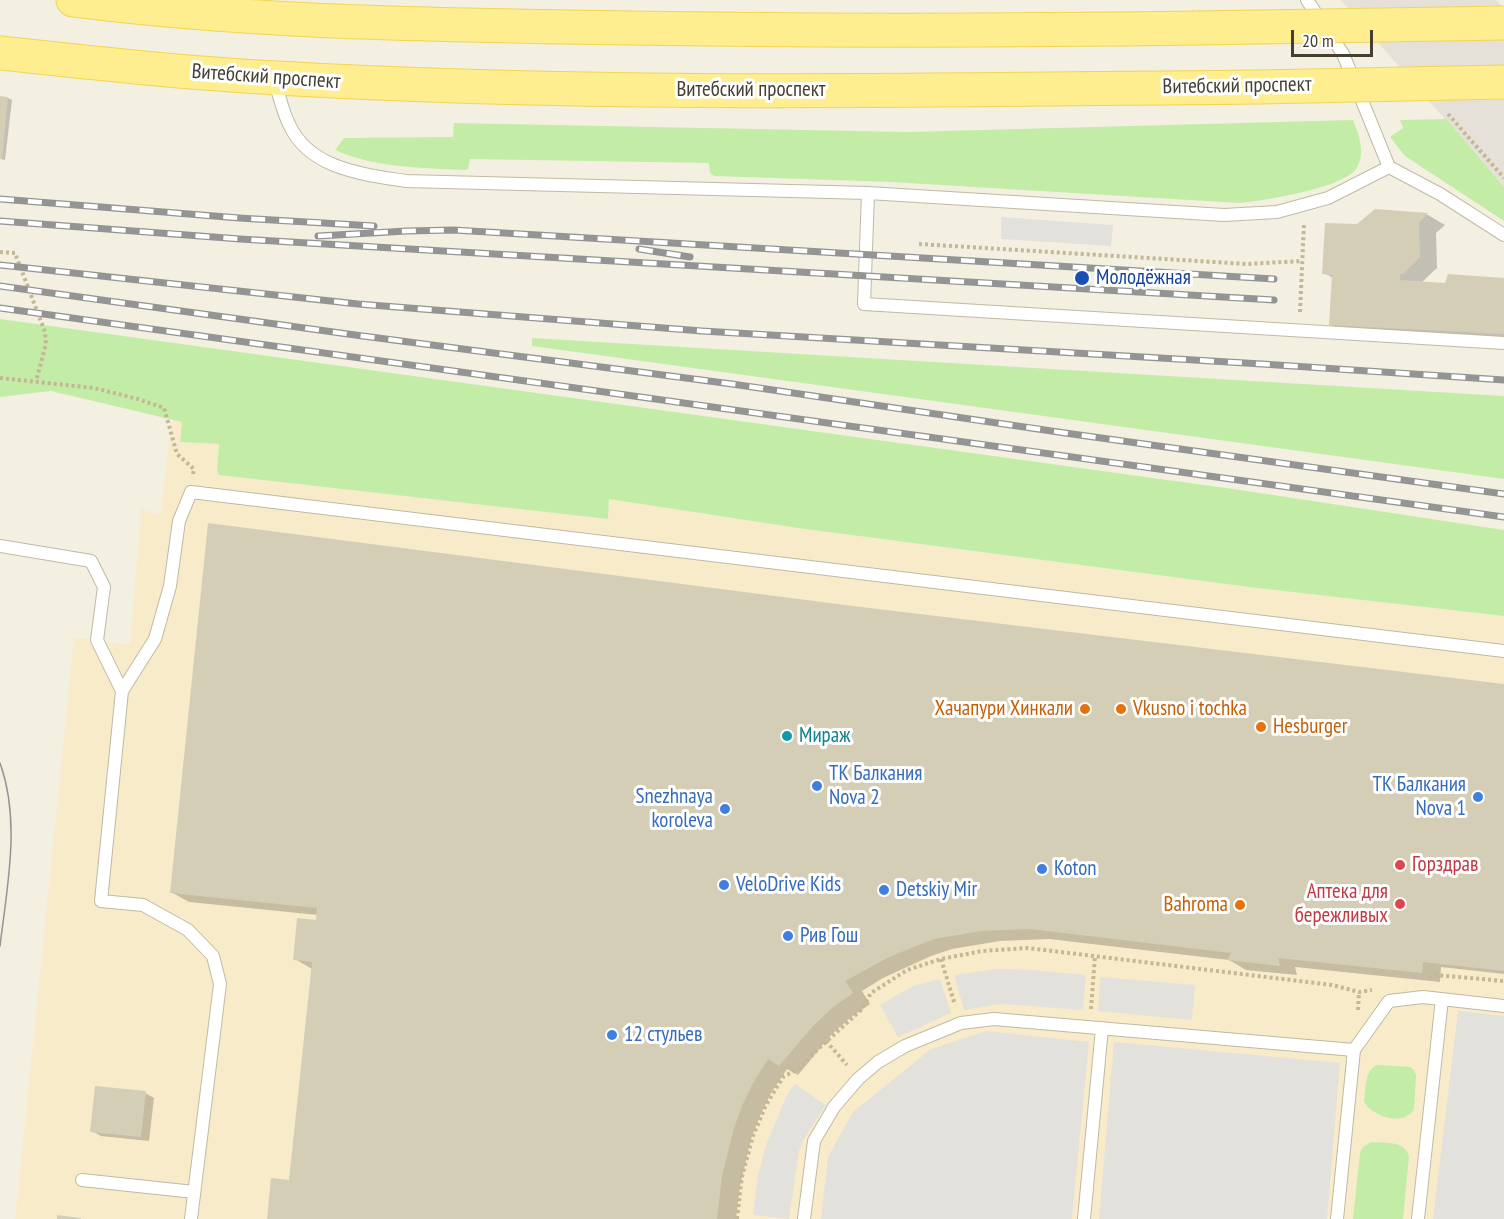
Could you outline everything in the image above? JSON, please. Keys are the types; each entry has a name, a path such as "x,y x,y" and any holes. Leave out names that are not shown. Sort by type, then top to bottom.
{"main road":[{"path":"73,0 227,16 441,25 811,30 1029,30 1504,23"},
{"name":"Витебский проспект","path":"0,53 104,65 273,78 609,90 1259,87 1504,82"}],"lane":[{"path":"1307,0 1343,54 1389,167 1440,194 1504,235"},
{"path":"273,78 288,124 297,140 310,153 326,163 368,175 406,181 868,193 1224,215 1277,212 1328,198 1389,167"},
{"path":"868,193 864,303 1504,343"},
{"path":"191,1219 220,984 213,957 188,930 143,905 101,901 122,691 155,639 170,586 179,520 191,492 1504,651"},
{"path":"0,546 91,561 104,587 97,640 122,691"},
{"path":"1337,1219 1354,1050 1389,1001 1423,998 1504,1006"},
{"path":"1418,1219 1443,999"},
{"path":"804,1219 814,1141 834,1107 858,1079 878,1062 905,1046 961,1023 994,1019 1354,1050"},
{"path":"1084,1219 1096,1028"},
{"path":"82,1180 194,1192"}],"path":[{"path":"1300,330 1304,204"},
{"path":"919,244 1248,264 1302,261"},
{"path":"0,252 15,254 45,332 46,344 36,381"},
{"path":"0,378 94,388 164,408 177,454"},
{"path":"736,1219 742,1176 753,1136 766,1105 783,1077 800,1068 861,1010 871,993 907,970 941,959 982,951 1028,948 1332,985 1359,992"},
{"path":"1095,956 1096,1028"},
{"path":"941,959 961,1023"},
{"path":"1435,975 1504,981"},
{"path":"826,1041 858,1079"}],"shaded area":[{"path":"1341,0 1496,0 1504,8 1504,187"},
{"path":"1001,217 1113,225 1111,246 1001,239"},
{"path":"172,420 182,422 180,442 219,444 217,471 608,519 609,498 798,528 1257,588 1504,616 1504,1219 15,1219 74,637 130,645 141,509 160,515"},
{"path":"997,969 1086,975 1083,1010 1002,1004 964,1010 954,975"},
{"path":"1100,977 1195,985 1192,1020 1098,1011"},
{"path":"940,979 951,1013 898,1037 880,1005 913,986"},
{"path":"1458,1011 1504,1016 1504,1219 1433,1219"},
{"path":"986,1031 1089,1042 1072,1219 821,1219 828,1157 853,1112 931,1049"},
{"path":"1114,1042 1340,1063 1327,1219 1099,1219"},
{"path":"795,1084 826,1105 806,1135 799,1151 789,1219 753,1215 758,1175 765,1148 786,1097"}],"green space":[{"path":"1446,119 1504,187 1504,221 1405,156 1390,137 1403,128 1400,120"},
{"path":"1353,120 1359,137 1361,154 1358,166 1351,174 1322,187 1303,192 1239,203 891,182 714,176 710,173 709,163 470,159 468,169 465,170 432,169 383,164 335,150 344,138 453,137 454,123 907,132"},
{"path":"0,319 1240,490 1504,530 1504,616 1257,588 798,528 609,499 608,519 219,475 217,471 219,444 180,442 182,422 51,391 0,397"},
{"path":"532,338 1504,396 1504,479 532,346"},
{"path":"1377,1065 1410,1067 1414,1070 1416,1075 1414,1109 1403,1118 1381,1116 1364,1102 1368,1076"},
{"path":"1371,1142 1398,1145 1403,1147 1409,1156 1403,1219 1353,1219 1360,1153 1363,1147"}],"building":[{"path":"0,96 8,97 2,159 0,159"},
{"path":"1375,209 1428,213 1419,223 1420,257 1403,274 1400,274 1400,280 1445,283 1448,274 1504,278 1504,334 1329,325 1332,275 1322,274 1325,223 1357,224"},
{"name":"ТК Балкания Nova 2","path":"208,523 853,606 1504,684 1504,971 1423,962 1422,973 1278,958 1280,966 1227,960 1231,953 1030,929 981,931 934,939 889,957 845,981 853,993 813,1026 779,1066 768,1059 753,1083 734,1128 722,1176 717,1219 267,1219 271,1178 289,1180 312,962 293,960 297,918 316,920 317,908 170,893"},
{"path":"95,1086 146,1091 141,1137 90,1132"},
{"path":"57,1215 81,1218 81,1219 57,1219"}],"tram line":[{"path":"0,763 10,808 11,831 9,877 0,946"}],"railway":[{"path":"0,199 374,226"},
{"path":"0,221 240,239 1274,300"},
{"path":"318,236 454,230 1274,279"},
{"path":"639,249 690,257"},
{"path":"0,265 358,304 702,331 1504,380"},
{"path":"0,286 732,384 1504,494"},
{"path":"0,308 1504,517"}],"place":[{"name":"Молодёжная","path":"1082,278"},
{"name":"Хачапури Хинкали","path":"1085,709"},
{"name":"Vkusno i tochka","path":"1121,709"},
{"name":"Hesburger","path":"1261,727"},
{"name":"Мираж","path":"787,736"},
{"name":"ТК Балкания Nova 2","path":"817,786"},
{"name":"ТК Балкания Nova 1","path":"1478,797"},
{"name":"Snezhnaya koroleva","path":"725,809"},
{"name":"Горздрав","path":"1400,865"},
{"name":"Koton","path":"1042,869"},
{"name":"VeloDrive Kids","path":"724,885"},
{"name":"Detskiy Mir","path":"884,890"},
{"name":"Аптека для бережливых","path":"1400,904"},
{"name":"Bahroma","path":"1240,905"},
{"name":"Рив Гош","path":"788,936"},
{"name":"12 стульев","path":"612,1035"}]}
